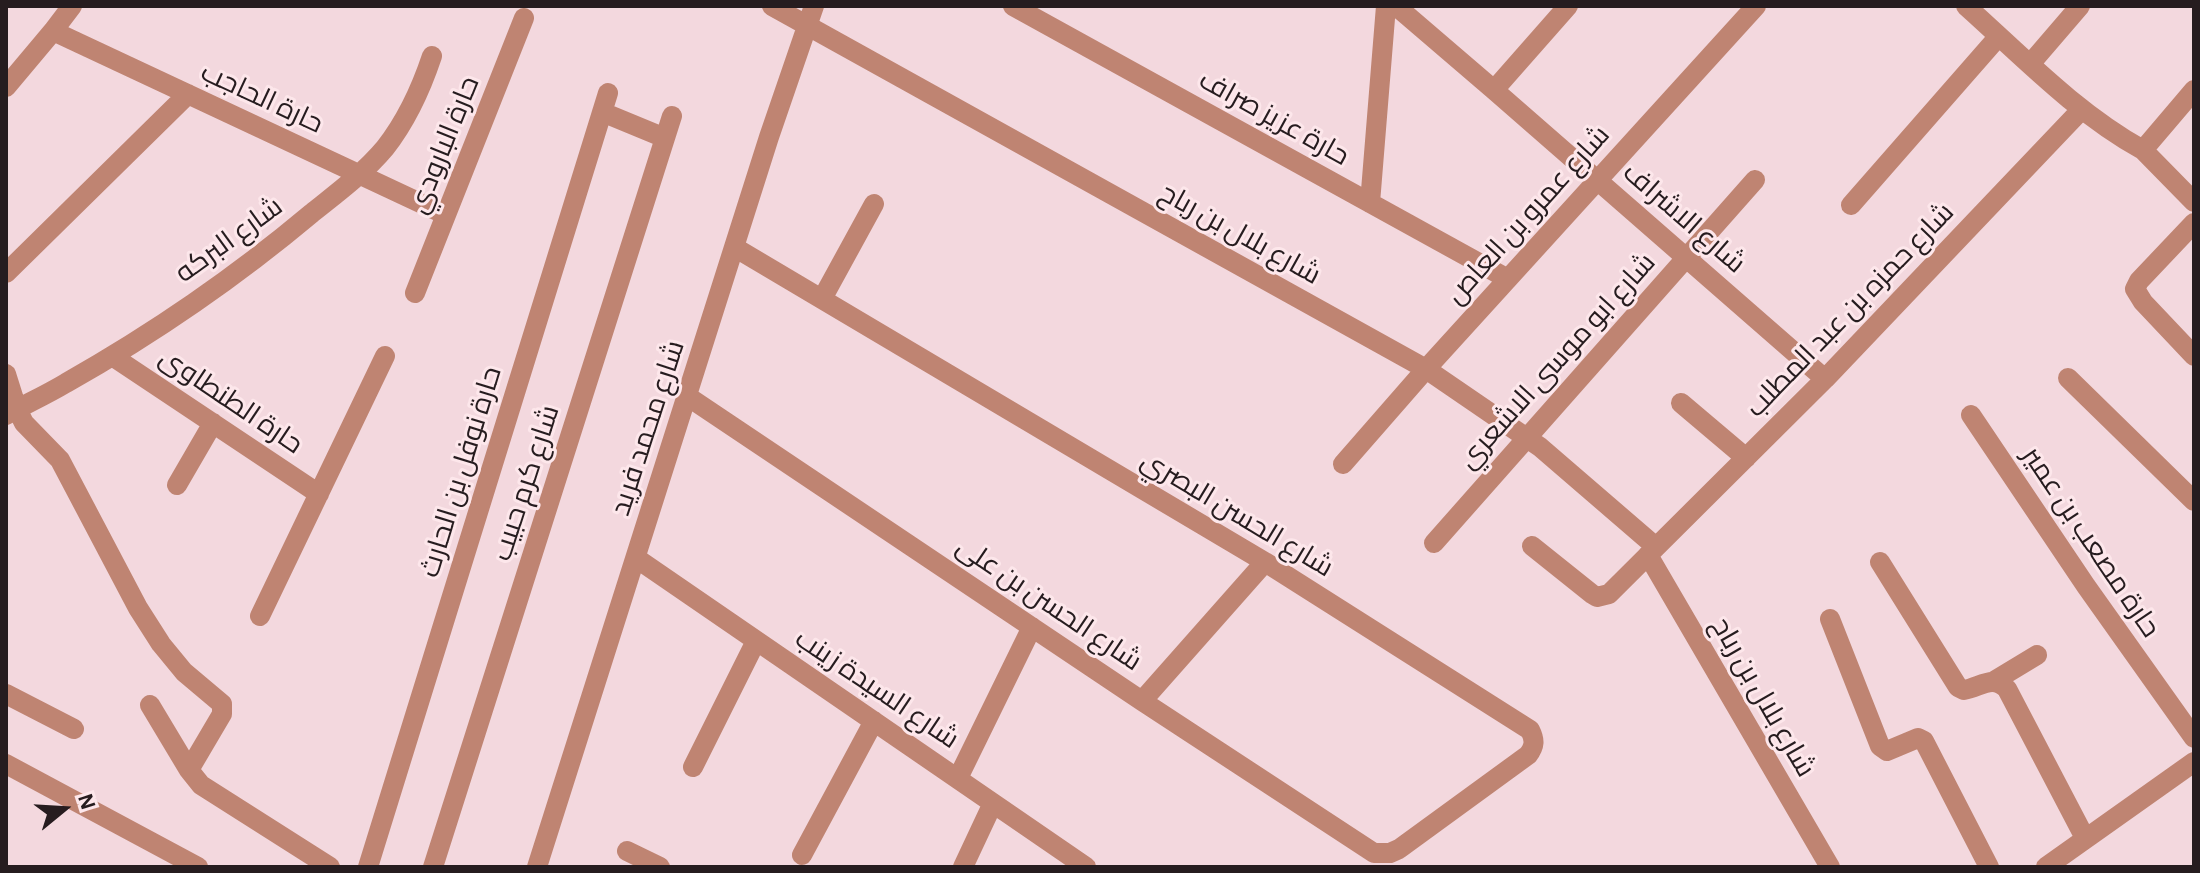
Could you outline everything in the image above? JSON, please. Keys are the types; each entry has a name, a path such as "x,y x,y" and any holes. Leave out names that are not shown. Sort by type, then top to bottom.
{"street":[{"path":"6,87 72,6"},
{"name":"شارع بلال بن رباح","path":"772,6 810,16 1426,369 1527,438 1584,484 1652,551 1830,867"},
{"name":"حارة عزيز صراف","path":"1013,6 1508,279"},
{"path":"1370,203 1386,6"},
{"name":"شارع الاشراف","path":"1396,6 1825,379"},
{"path":"1494,90 1568,6"},
{"name":"شارع عمرو بن العاص","path":"1343,464 1756,6"},
{"path":"1966,6 2082,109 2143,150 2194,202"},
{"path":"2031,63 2080,6"},
{"name":"شارع محمد فريد","path":"537,867 810,16"},
{"name":"حارة البارودي","path":"415,293 524,18"},
{"name":"حارة الحاجب","path":"53,31 446,215"},
{"path":"1851,205 1999,36"},
{"name":"شارع البركه","path":"12,412 112,356 282,238 359,174 384,149 404,121 421,89 432,56"},
{"path":"2143,150 2194,90"},
{"path":"6,273 188,94"},
{"name":"حارة نوفل بن الحارث","path":"368,867 605,103 665,138"},
{"name":"شارع حمزه بن عبد المطلب","path":"1532,546 1597,597 1609,594 1825,379 2082,109"},
{"name":"شارع كرم حبيب","path":"433,867 672,116"},
{"name":"شارع ابو موسى الاشعري","path":"1434,543 1755,180"},
{"path":"822,299 874,204"},
{"path":"2194,223 2135,289 2143,302 2194,356"},
{"name":"شارع الحسن البصري","path":"734,247 1265,562 1530,730 1535,740 1528,755 1399,849 1382,853"},
{"name":"حارة الطنطاوى","path":"112,356 319,494"},
{"name":"حارة الطنطاوى","path":"260,616 385,356"},
{"path":"6,374 12,412 48,446 65,468 138,608 161,644 184,672 222,704 222,714 189,770"},
{"path":"2068,378 2194,501"},
{"name":"شارع الحسن بن على","path":"687,396 1366,849 1382,853"},
{"path":"1681,403 1746,458"},
{"name":"حارة مصعب بن عمير","path":"1971,415 2086,586 2194,738"},
{"path":"177,485 213,423"},
{"name":"شارع السيدة زينب","path":"636,558 1086,867"},
{"path":"1142,701 1265,562"},
{"path":"1880,562 1958,687 1964,690 1994,681 2007,689 2085,838"},
{"path":"1830,619 1880,746 1887,751 1918,738 1924,741 1989,867"},
{"path":"958,778 1032,627"},
{"path":"693,767 756,641"},
{"path":"1994,681 2037,655"},
{"path":"6,694 74,729"},
{"path":"150,705 201,785 330,867"},
{"path":"802,855 874,721"},
{"path":"2046,867 2194,762"},
{"path":"6,764 198,867"},
{"path":"963,867 993,803"},
{"path":"627,851 660,867"}]}
